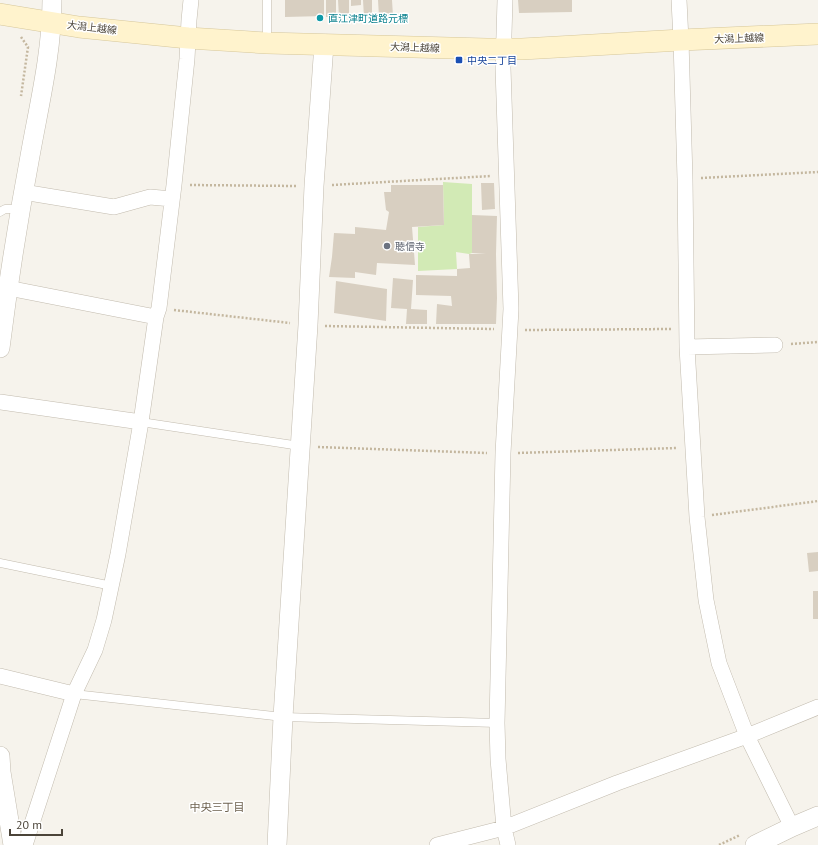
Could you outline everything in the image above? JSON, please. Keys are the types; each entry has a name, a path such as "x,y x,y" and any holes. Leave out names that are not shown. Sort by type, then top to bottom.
{"main road":[{"name":"大潟上越線","path":"6,15 79,27 188,38 267,43 504,49 818,34"}],"street":[{"path":"0,348 22,201 49,52 52,22 52,0"},
{"path":"25,845 74,694 95,650 112,586 141,422 157,312 173,192 187,59 191,0"},
{"path":"505,0 504,76 511,309 503,453 497,723 498,759 504,828 508,845"},
{"path":"679,0 685,179 686,329 698,517 706,600 719,663 747,736 792,827"},
{"path":"277,845 283,717 308,325 314,186 324,44"},
{"path":"22,201 114,207 173,192"},
{"path":"8,288 157,312"},
{"path":"687,347 775,345"},
{"path":"0,402 141,422"},
{"path":"0,676 74,694"},
{"path":"437,845 504,828 617,783 747,736 818,707"},
{"path":"0,756 1,772 13,845"},
{"path":"755,845 818,816"}],"lane":[{"path":"267,0 267,43"},
{"path":"0,212 22,201"},
{"path":"141,422 300,446"},
{"path":"0,563 112,586"},
{"path":"74,694 283,717 497,723"}],"path":[{"path":"20,37 28,47 20,101"},
{"path":"685,179 818,172"},
{"path":"173,192 507,175"},
{"path":"157,312 308,325 510,330 686,329"},
{"path":"775,345 818,342"},
{"path":"300,446 503,453 693,447"},
{"path":"698,517 818,501"}],"green space":[{"path":"443,182 472,184 472,253 456,252 457,269 418,271 418,227 444,225"}],"building":[{"path":"285,0 324,0 324,16 285,17"},
{"path":"326,0 336,0 336,17 326,17"},
{"path":"338,0 349,0 349,17 339,17"},
{"path":"351,0 361,0 361,5 351,6"},
{"path":"363,0 372,0 372,17 364,17"},
{"path":"378,0 392,0 393,16 379,17"},
{"path":"518,0 572,0 572,12 519,13"},
{"path":"481,183 494,183 495,209 482,210"},
{"path":"391,185 443,185 444,225 412,227 415,265 377,263 376,275 355,272 355,278 329,277 334,233 355,234 355,227 386,230 389,212 386,210 384,192 391,192"},
{"path":"472,215 497,216 496,324 436,324 437,304 452,306 451,296 416,295 416,275 457,276 457,269 470,268 469,254 486,254 472,253"},
{"path":"393,278 413,280 411,309 427,310 427,324 406,324 407,309 391,308"},
{"path":"336,281 387,289 386,321 334,313"},
{"path":"818,552 818,571 809,572 807,553"},
{"path":"813,591 818,591 818,619 813,619"}],"place":[{"name":"直江津町道路元標","path":"320,18"},
{"name":"中央二丁目","path":"459,60"},
{"name":"聴信寺","path":"387,246"}],"district":[{"name":"中央三丁目","path":"217,807"}]}
